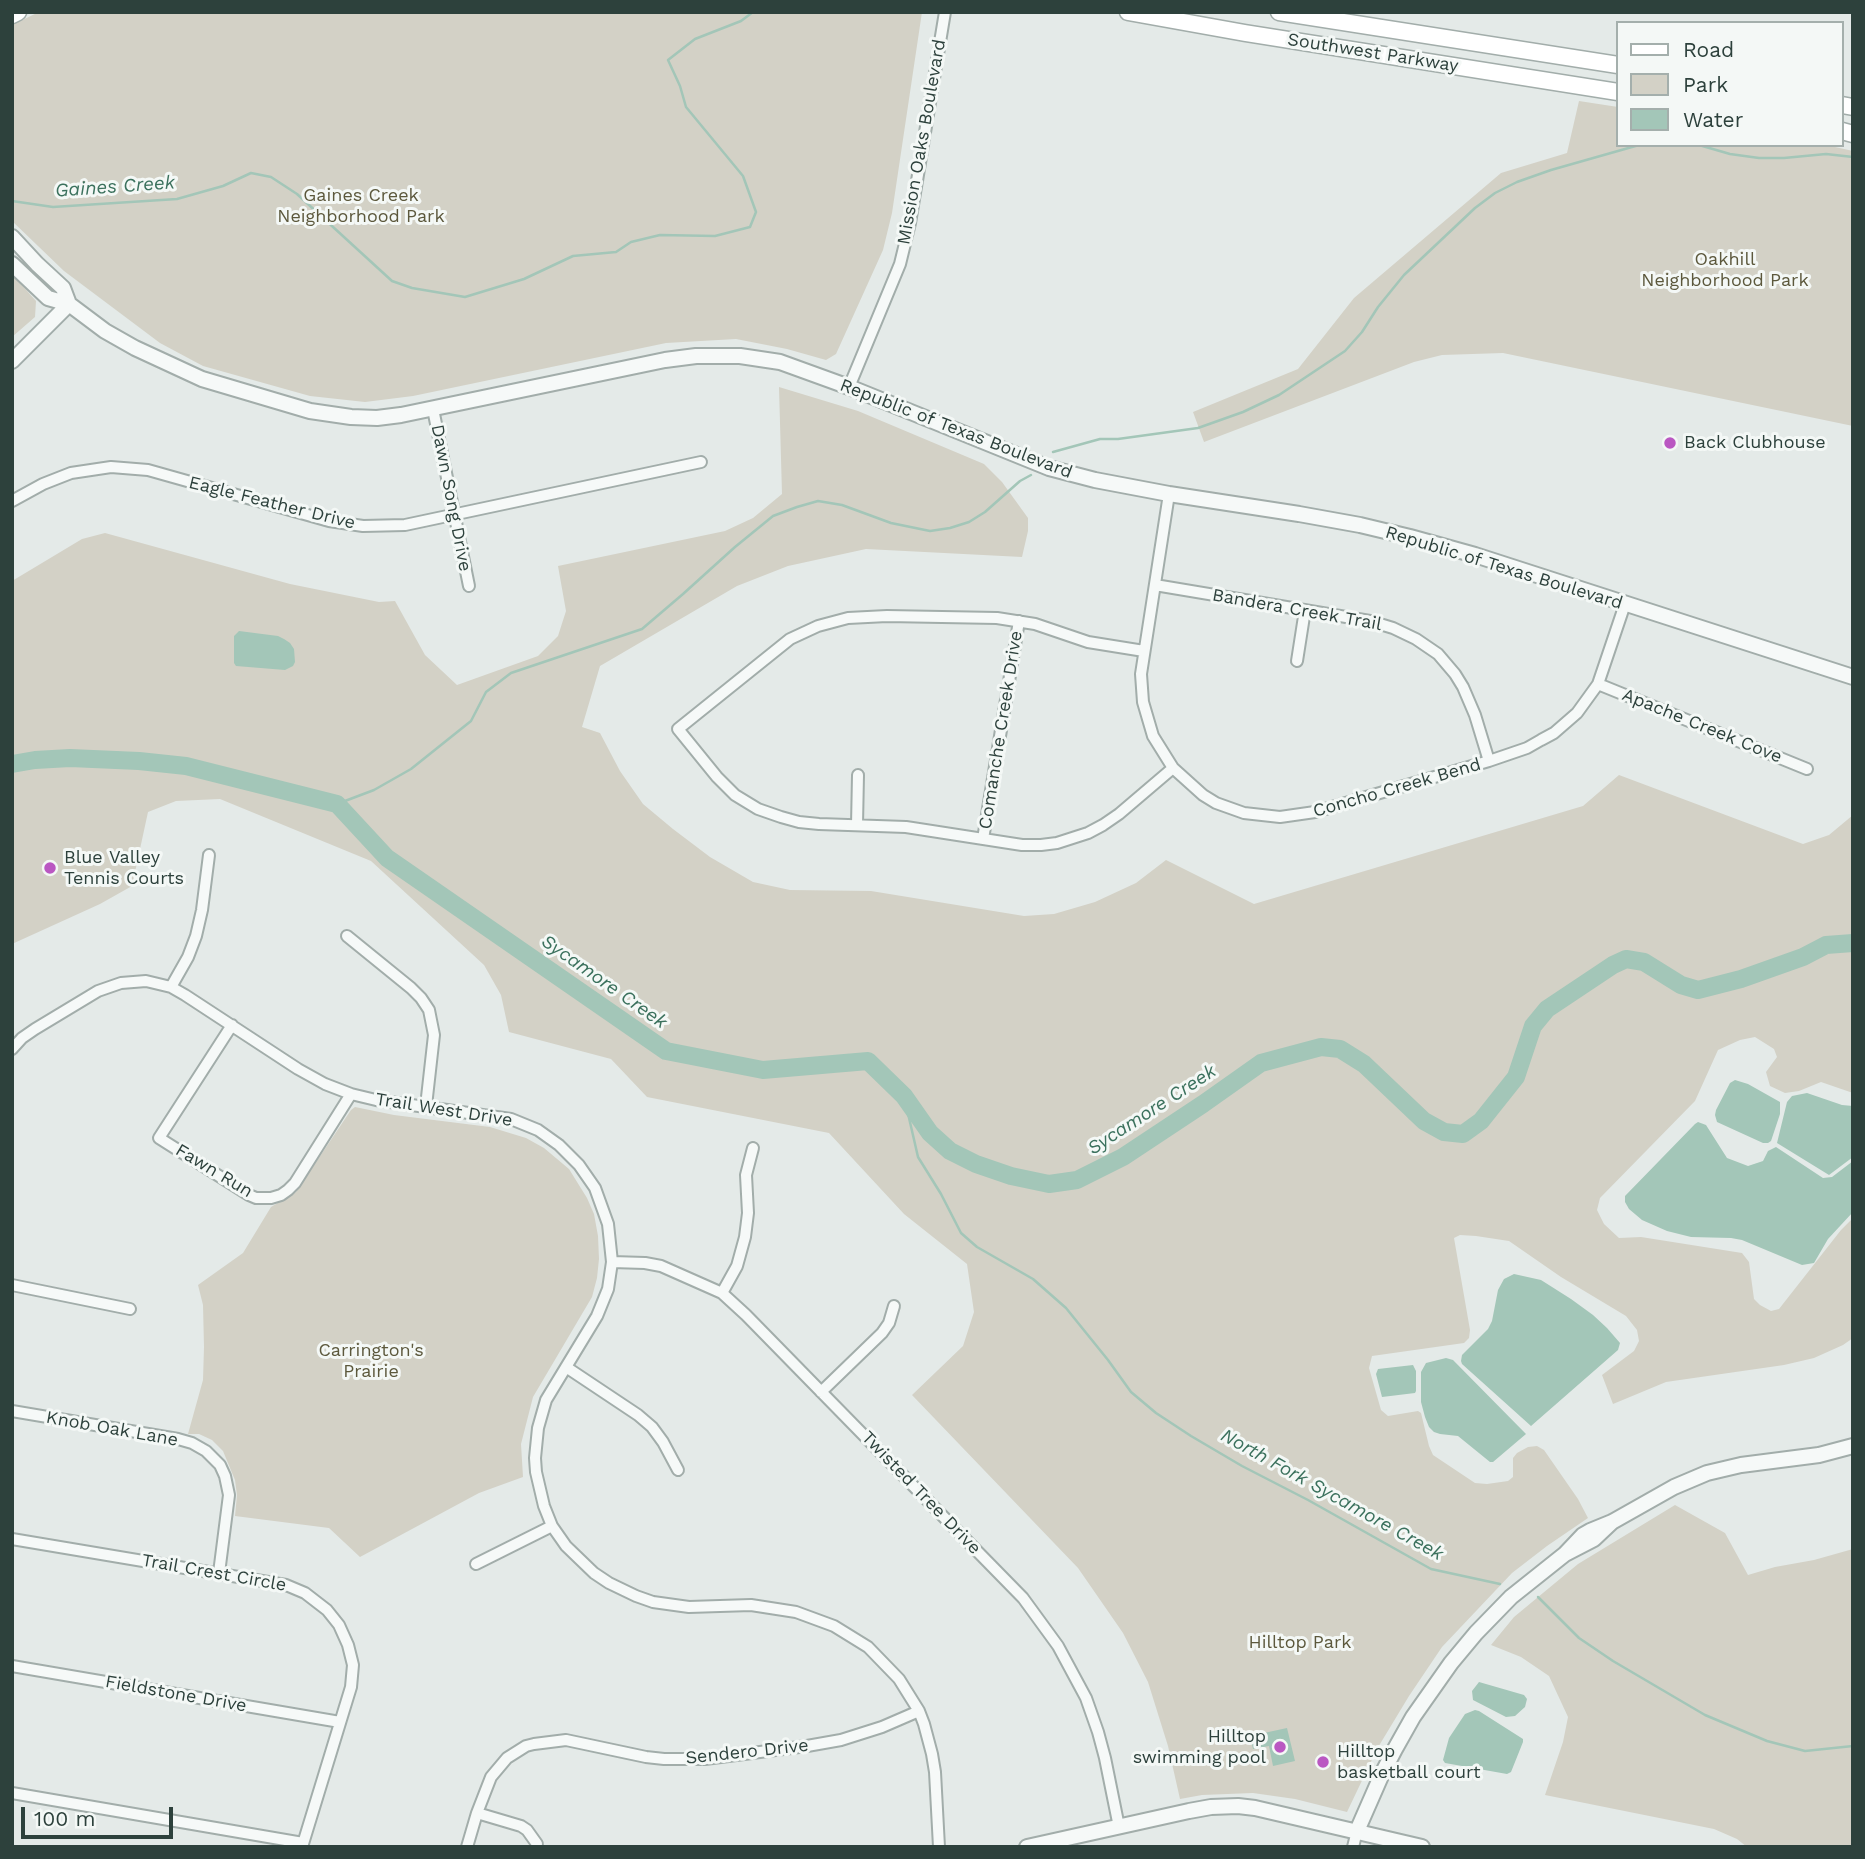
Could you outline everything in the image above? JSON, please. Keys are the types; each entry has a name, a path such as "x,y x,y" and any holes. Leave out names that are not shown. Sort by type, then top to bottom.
{"main road":[{"path":"12,15 18,12"},
{"name":"Southwest Parkway","path":"1128,12 1616,92"},
{"name":"Southwest Parkway","path":"1279,12 1616,65"}],"street":[{"name":"Mission Oaks Boulevard","path":"849,387 900,264 910,223 945,12"},
{"name":"Republic of Texas Boulevard","path":"12,237 63,288 68,303"},
{"name":"Republic of Texas Boulevard","path":"12,264 48,298 68,303 105,331 135,348 202,379 310,411 351,417 389,417 665,360 696,356 740,356 780,362 1049,468 1095,480 1360,525 1410,537 1475,555 1853,677"},
{"path":"12,361 68,303"},
{"name":"Dawn Song Drive","path":"433,409 469,586"},
{"name":"Eagle Feather Drive","path":"12,501 71,472 111,467 148,470 329,521 363,526 405,525 701,462"},
{"name":"Concho Creek Bend","path":"1169,494 1144,651 1141,687 1147,719 1153,736 1173,768 1203,795 1244,813 1280,817 1315,812 1527,748 1554,733 1577,713 1598,684 1625,604"},
{"name":"Bandera Creek Trail","path":"1155,585 1381,624 1416,639 1438,654 1455,674 1470,701 1489,761"},
{"path":"1297,661 1305,610"},
{"path":"1144,651 1087,642 1019,621 979,617 848,618 818,626 790,639 678,729 726,786 758,809 799,822 906,827 1007,844 1041,845 1081,836 1119,814 1173,768"},
{"name":"Comanche Creek Drive","path":"983,839 1019,621"},
{"name":"Apache Creek Cove","path":"1598,684 1807,769"},
{"path":"857,825 858,775"},
{"path":"171,987 196,936 209,855"},
{"path":"347,936 411,988 429,1010 434,1035 426,1106"},
{"name":"Trail West Drive","path":"12,1049 35,1029 98,991 130,981 146,981 171,987 324,1084 351,1094 511,1119 538,1130 559,1145 579,1165 595,1188 608,1223 612,1262 608,1289 600,1310 546,1400 536,1441 538,1486 552,1526 566,1546 594,1573 636,1596 653,1602 689,1607 741,1605 775,1608 834,1626 868,1647 899,1679 919,1711 928,1735 935,1772 939,1847"},
{"name":"Fawn Run","path":"232,1025 159,1138 249,1195 271,1198 288,1190 351,1094"},
{"path":"722,1293 737,1266 745,1237 748,1213 746,1175 753,1148"},
{"name":"Twisted Tree Drive","path":"612,1262 661,1266 722,1293 747,1315 1023,1598 1048,1631 1073,1672 1092,1715 1105,1758 1119,1827"},
{"path":"12,1284 130,1309"},
{"path":"821,1392 882,1333 893,1314 894,1306"},
{"path":"566,1367 652,1427 678,1470"},
{"name":"Knob Oak Lane","path":"12,1411 178,1439 206,1451 225,1476 229,1495 219,1573"},
{"path":"1353,1847 1357,1831 1395,1749 1413,1717 1451,1663 1511,1597 1565,1554 1583,1535 1707,1474 1741,1465 1819,1455 1853,1446"},
{"path":"476,1564 552,1526"},
{"name":"Trail Crest Circle","path":"12,1539 286,1585 319,1602 334,1617 348,1645 353,1665 351,1687 302,1845"},
{"name":"Fieldstone Drive","path":"12,1665 340,1722"},
{"name":"Sendero Drive","path":"467,1847 491,1777 517,1751 534,1744 566,1740 646,1757 705,1759 841,1740 882,1727 919,1711"},
{"path":"12,1793 302,1845"},
{"path":"1027,1847 1211,1807 1238,1806 1422,1847"},
{"path":"477,1813 520,1826 527,1830 537,1844"}],"green space":[{"name":"Gaines Creek Neighborhood Park","path":"39,12 922,12 892,213 883,250 836,354 826,360 736,339 666,343 413,396 365,402 310,396 203,366 160,343 64,271 12,221 12,25"},
{"name":"Oakhill Neighborhood Park","path":"1579,101 1616,107 1616,147 1835,147 1853,151 1853,426 1503,353 1442,355 1414,362 1204,442 1193,412 1298,369 1354,298 1501,173 1567,153"},
{"path":"12,274 36,301 35,317 12,337"},
{"name":"Hilltop Park","path":"779,387 858,411 984,464 1002,482 1028,518 1028,531 1022,557 866,549 788,566 737,586 600,666 582,727 600,733 620,771 643,804 710,857 753,882 790,890 871,891 1024,916 1054,914 1095,902 1136,883 1166,860 1254,904 1583,806 1619,775 1803,844 1829,835 1853,815 1853,1093 1821,1082 1799,1091 1785,1093 1770,1086 1766,1072 1777,1057 1774,1049 1755,1037 1740,1040 1718,1050 1695,1101 1600,1198 1597,1210 1604,1224 1619,1238 1641,1237 1742,1253 1749,1262 1754,1299 1771,1311 1779,1309 1853,1218 1853,1338 1814,1358 1784,1365 1666,1382 1613,1404 1602,1375 1634,1351 1639,1341 1637,1330 1626,1316 1561,1277 1509,1241 1460,1235 1454,1238 1470,1330 1469,1338 1464,1343 1372,1356 1369,1368 1381,1410 1388,1416 1418,1411 1421,1413 1433,1455 1475,1483 1508,1481 1513,1477 1513,1458 1517,1453 1537,1446 1544,1450 1588,1518 1512,1573 1442,1647 1377,1749 1347,1812 1295,1799 1253,1793 1202,1795 1180,1799 1168,1746 1148,1682 1123,1633 1078,1568 912,1395 963,1346 974,1312 967,1264 904,1214 829,1133 647,1097 611,1059 509,1032 501,995 484,965 371,861 220,799 176,801 148,812 132,886 100,904 12,944 12,581 82,539 105,533 290,584 379,602 395,601 425,655 457,685 538,656 558,636 566,611 558,566 725,531 753,518 782,494"},
{"name":"Carrington's Prairie","path":"355,1107 394,1115 490,1127 526,1138 544,1148 569,1169 587,1198 594,1214 599,1259 592,1297 533,1397 521,1444 523,1477 479,1493 360,1557 329,1528 235,1516 235,1480 223,1451 212,1440 199,1434 188,1434 203,1380 203,1305 198,1285 243,1253 271,1207 296,1192"},
{"path":"1675,1505 1725,1533 1748,1575 1853,1549 1853,1847 1747,1847 1737,1839 1714,1829 1545,1795 1563,1742 1568,1717 1549,1676 1521,1657 1491,1645 1514,1617 1578,1564"}],"water":[{"path":"239,631 284,639 294,649 293,666 285,670 236,666 234,636"},
{"path":"1735,1080 1748,1084 1780,1102 1780,1114 1768,1143 1717,1122 1716,1110 1730,1083"},
{"path":"1807,1093 1853,1106 1853,1157 1829,1175 1777,1143 1787,1102 1792,1096"},
{"path":"1698,1122 1706,1125 1727,1158 1748,1166 1763,1161 1768,1151 1776,1147 1823,1178 1832,1177 1853,1161 1853,1212 1828,1239 1814,1263 1802,1265 1742,1240 1691,1237 1667,1231 1642,1220 1629,1209 1625,1196"},
{"path":"1514,1274 1541,1280 1571,1299 1593,1315 1620,1343 1618,1350 1531,1426 1461,1361 1462,1355 1488,1329 1498,1290 1504,1279"},
{"path":"1446,1358 1453,1360 1526,1434 1493,1462 1458,1436 1440,1434 1429,1427 1421,1402 1421,1372 1426,1363"},
{"path":"1413,1365 1416,1371 1415,1393 1382,1397 1376,1374 1378,1369"},
{"path":"1479,1682 1524,1695 1527,1699 1525,1707 1515,1716 1506,1717 1473,1700 1472,1691"},
{"path":"1475,1710 1523,1739 1511,1772 1507,1774 1445,1763 1443,1760 1449,1738 1465,1714"},
{"name":"Hilltop swimming pool","path":"1287,1728 1295,1761 1273,1766 1269,1746 1253,1749 1250,1736"}],"waterway":[{"name":"Gaines Creek","path":"12,201 53,207 177,199 223,186 251,173 271,177 297,194 392,281 412,288 465,297 524,279 573,256 616,252 631,242 660,235 715,236 750,227 756,212 743,176 686,107 668,60 695,39 741,21 753,12"},
{"path":"1053,452 1100,439 1198,428 1243,412 1279,395 1345,351 1404,275 1475,208 1495,193 1551,170 1632,147"},
{"path":"1706,147 1759,158 1826,154 1853,157"},
{"path":"337,804 374,790 411,769 471,721 486,692 511,673 642,629 773,516 818,501 842,505 891,523 930,531 950,528 969,522 985,512 1020,481 1031,475"},
{"name":"Sycamore Creek","path":"12,764 70,758 186,766 337,804 387,858 666,1051 763,1070 868,1061 904,1096 930,1133 950,1151 976,1164 1011,1176 1049,1184 1077,1180 1123,1157 1261,1063 1321,1047 1340,1049 1364,1064 1424,1121 1444,1132 1463,1134 1481,1121 1516,1077 1533,1026 1547,1009 1613,965 1626,959 1644,962 1681,985 1698,990 1741,979 1803,957 1826,945 1853,943"},
{"name":"North Fork Sycamore Creek","path":"904,1096 918,1157 961,1233 977,1247 1033,1279 1066,1308 1131,1392 1156,1413 1242,1466 1431,1569 1500,1584"},
{"name":"North Fork Sycamore Creek","path":"1538,1597 1579,1638 1705,1715 1767,1741 1805,1751 1853,1746"}],"place":[{"name":"Back Clubhouse","path":"1670,443"},
{"name":"Blue Valley Tennis Courts","path":"50,868"},
{"name":"Hilltop swimming pool","path":"1280,1747"},
{"name":"Hilltop basketball court","path":"1323,1762"}]}
